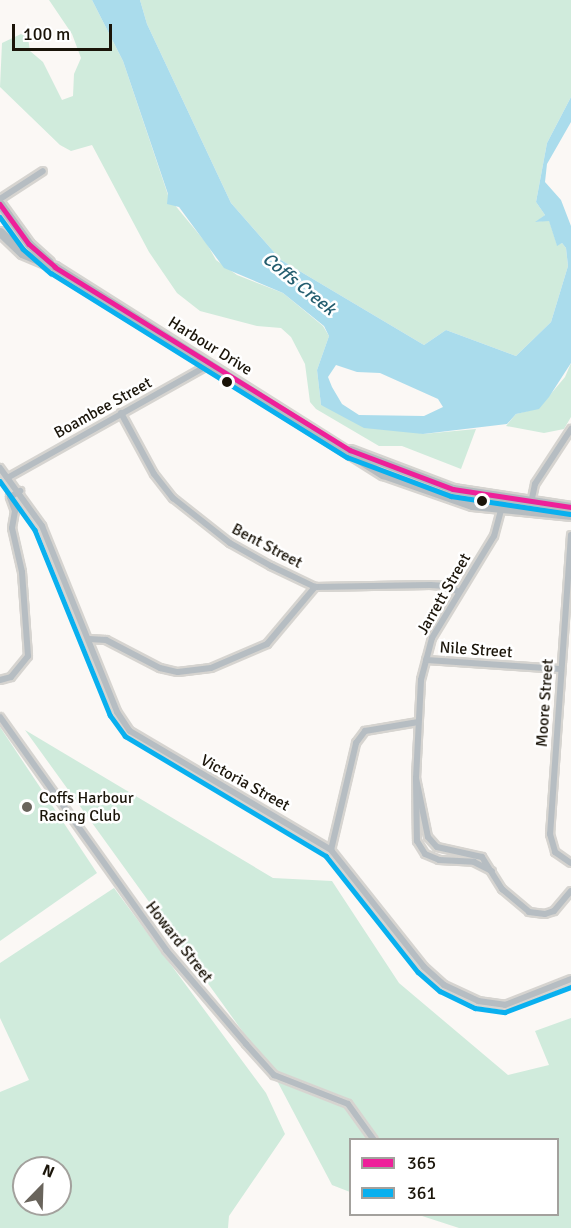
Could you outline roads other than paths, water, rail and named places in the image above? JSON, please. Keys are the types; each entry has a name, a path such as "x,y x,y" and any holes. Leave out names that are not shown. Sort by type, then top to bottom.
{"street":[{"path":"0,199 44,171"},
{"name":"Harbour Drive","path":"0,204 29,244 55,267"},
{"name":"Harbour Drive","path":"0,232 22,253 55,267 350,450 424,480 503,504 571,515"},
{"name":"Boambee Street","path":"9,477 211,364"},
{"name":"Bent Street","path":"121,413 157,479 173,498 230,543 315,587 430,585 447,586 459,592"},
{"path":"531,503 535,484 571,429"},
{"name":"Victoria Street","path":"0,468 20,491 54,550 117,712 130,731 331,850 424,967 444,985 478,1001 505,1005 571,979"},
{"path":"0,680 11,677 28,656 22,572 12,528 15,511 10,497 20,491"},
{"name":"Harbour Drive","path":"503,504 531,503 571,507"},
{"name":"Jarrett Street","path":"503,504 494,536 432,638 426,660 418,722 416,778 428,837 432,843 477,855 492,871 511,899 537,914 554,911 571,891"},
{"name":"Moore Street","path":"571,535 550,834 555,852 571,863"},
{"path":"89,639 106,640 160,668 178,672 211,668 267,645 315,587"},
{"name":"Nile Street","path":"426,660 561,669"},
{"name":"Howard Street","path":"0,717 166,950 246,1044 274,1075 348,1104 373,1138"},
{"path":"331,850 356,743 366,731 418,722"},
{"name":"Jarrett Street","path":"416,778 413,785 417,841 424,854 439,860 474,862 492,871"}],"water":[{"name":"Coffs Creek","path":"92,0 140,0 147,24 231,203 281,260 424,345 446,330 516,356 551,322 568,266 566,248 562,243 557,246 549,221 535,222 545,215 536,202 547,143 571,97 571,122 547,164 545,182 561,200 571,226 571,363 549,397 539,409 516,414 507,424 423,434 364,428 321,405 317,370 329,336 324,326 283,293 224,268 179,207 167,204 168,194 123,61","holes":["336,365 357,372 380,373 438,399 443,407 424,416 359,415 342,404 328,377"]}],"place":[{"name":"Coffs Harbour Racing Club","path":"27,807"}]}
